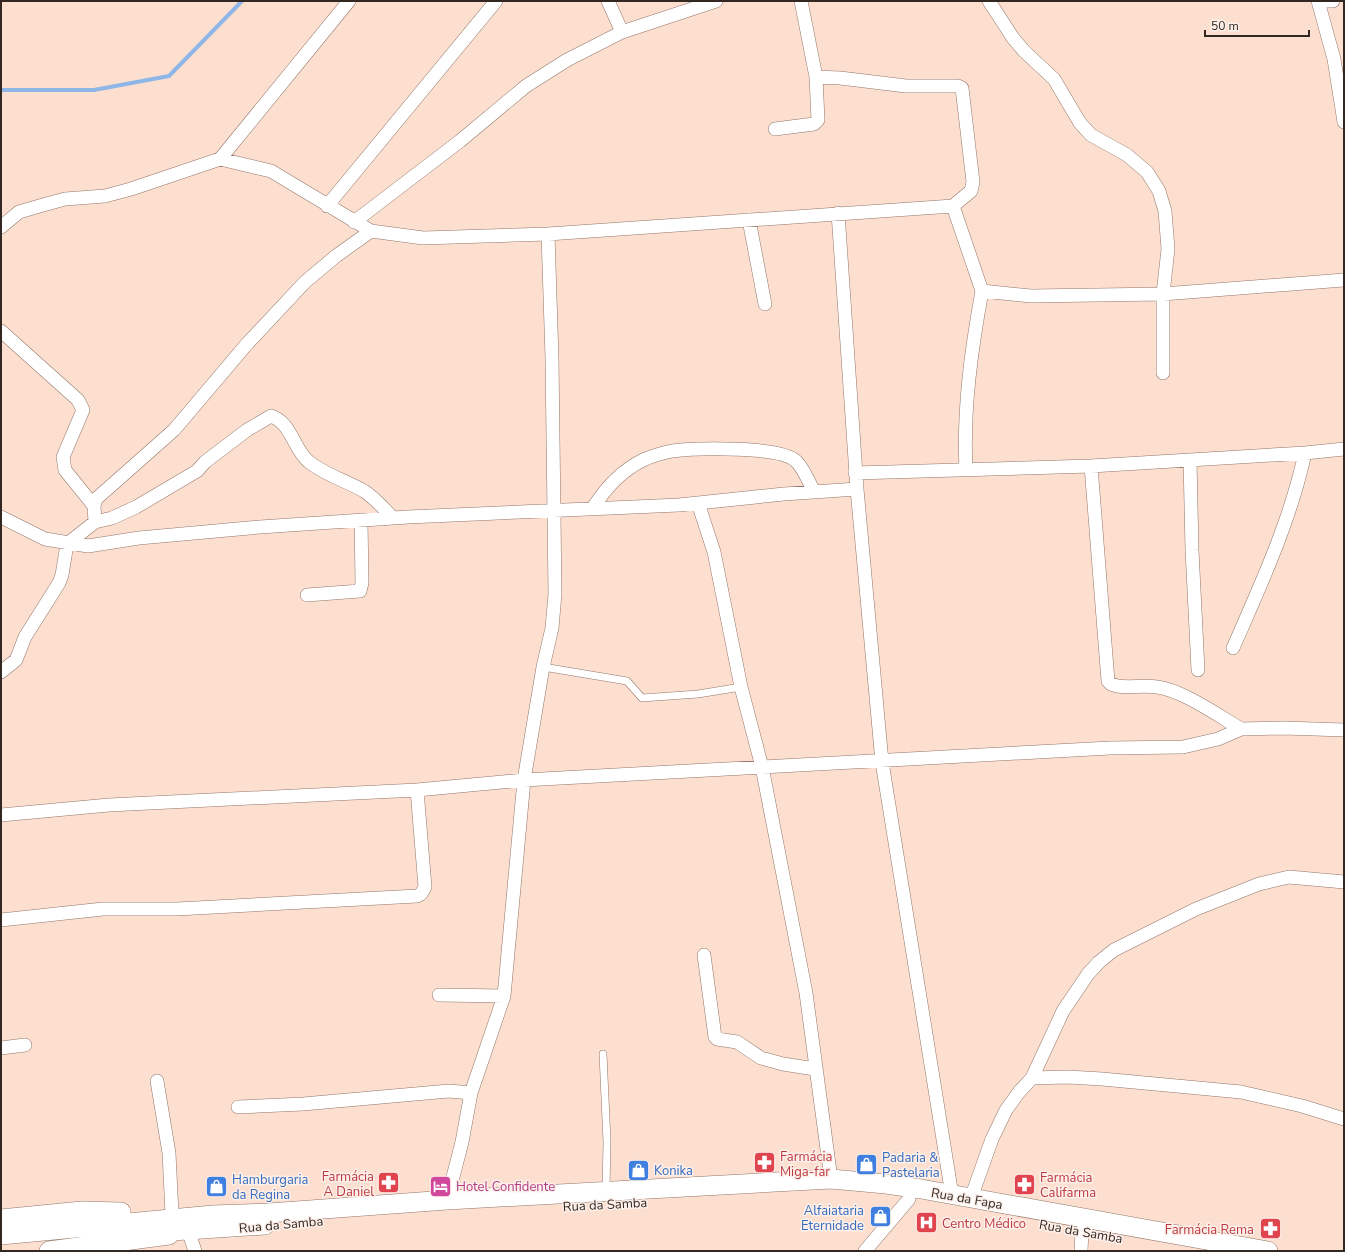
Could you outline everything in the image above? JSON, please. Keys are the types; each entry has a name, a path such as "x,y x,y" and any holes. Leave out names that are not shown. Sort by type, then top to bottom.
{"main road":[{"name":"Rua da Fapa","path":"831,1179 886,1184 972,1198 1183,1237 1268,1251"},
{"name":"Rua da Samba","path":"1,1243 215,1222 269,1213 447,1200 606,1192 789,1180 831,1179"},
{"name":"Rua da Samba","path":"1,1235 215,1222 370,1217 636,1203 771,1192 849,1192 908,1199 1082,1232 1204,1251"},
{"path":"1,1219 82,1211 172,1214 215,1222"},
{"path":"50,1251 78,1249 189,1233 215,1222"}],"street":[{"path":"220,159 349,1"},
{"path":"327,206 496,1"},
{"path":"608,1 622,32"},
{"path":"354,222 460,141 526,86 567,60 622,32 716,1"},
{"path":"775,129 817,122 816,77 801,1"},
{"path":"989,1 1013,38 1024,51 1054,79 1080,123 1092,135 1127,155 1147,172 1159,190 1165,211 1168,249 1163,294 1163,373"},
{"path":"1334,1 1318,1 1334,59 1344,122"},
{"path":"1,227 19,212 31,208 65,199 112,194 220,159 271,171 327,206 371,231 423,238 548,234 953,206 971,190 972,182 962,88 958,86 884,84 840,78 816,77"},
{"path":"953,206 982,292 973,340 967,388 964,433 966,470"},
{"path":"838,213 857,489 882,762 952,1195"},
{"path":"749,220 765,304"},
{"path":"95,522 94,506 96,499 174,430 246,345 305,282 336,256 371,231"},
{"path":"447,1200 462,1142 471,1093 504,996 524,780 543,667 552,628 555,594 552,358 548,234"},
{"path":"982,292 1031,296 1163,294 1344,280"},
{"path":"1,331 78,400 83,410 63,457 65,470 94,506"},
{"path":"1,672 16,660 25,637 59,583 62,576 67,544 95,522 112,518 143,504 197,471 205,462 247,430 271,416 278,419 286,426 304,457 331,475 365,492 393,518"},
{"path":"856,473 1090,466 1305,453 1344,449"},
{"path":"593,508 610,483 630,468 654,456 683,450 759,450 784,454 796,461 814,492"},
{"path":"1233,648 1268,569 1289,515 1297,490 1305,453"},
{"path":"1190,460 1192,550 1198,670"},
{"path":"1090,466 1108,680 1111,684 1117,686 1156,686 1166,688 1211,711 1241,730"},
{"path":"1,517 45,539 67,544 88,546 162,536 361,520 698,503 857,489"},
{"path":"698,503 714,552 741,687 762,767 806,993 815,1069 831,1179"},
{"path":"307,595 360,591 362,583 361,520"},
{"path":"1,815 110,805 417,790 524,780 882,762 1110,748 1183,747 1218,739 1241,730 1284,728 1344,730"},
{"path":"1,920 103,909 177,908 417,896 421,894 425,887 417,790"},
{"path":"972,1198 992,1139 1003,1116 1019,1092 1032,1078 1063,1011 1088,974 1099,962 1114,950 1196,910 1259,884 1289,877 1344,882"},
{"path":"704,955 715,1037 717,1039 737,1042 761,1058 783,1064 815,1069"},
{"path":"439,995 504,996"},
{"path":"1,1048 25,1045"},
{"path":"1032,1078 1068,1077 1102,1079 1241,1092 1302,1106 1344,1119"},
{"path":"157,1081 169,1153 172,1214"},
{"path":"238,1107 303,1104 449,1091 471,1093"},
{"path":"865,1251 908,1199"},
{"path":"1081,1251 1082,1232"},
{"path":"189,1233 195,1251"}],"lane":[{"path":"543,667 627,681 642,698 698,694 741,687"},
{"path":"603,1054 607,1142 606,1192"}],"waterway":[{"path":"1,90 94,90 169,76 242,1"}],"place":[{"name":"Farmácia Miga-far","path":"764,1163"},
{"name":"Padaria & Pastelaria","path":"867,1164"},
{"name":"Konika","path":"638,1170"},
{"name":"Farmácia A Daniel","path":"389,1183"},
{"name":"Farmácia Califarma","path":"1024,1184"},
{"name":"Hamburgaria da Regina","path":"217,1186"},
{"name":"Hotel Confidente","path":"440,1186"},
{"name":"Alfaiataria Eternidade","path":"880,1217"},
{"name":"Centro Médico","path":"927,1223"},
{"name":"Farmácia Rema","path":"1270,1229"}]}
